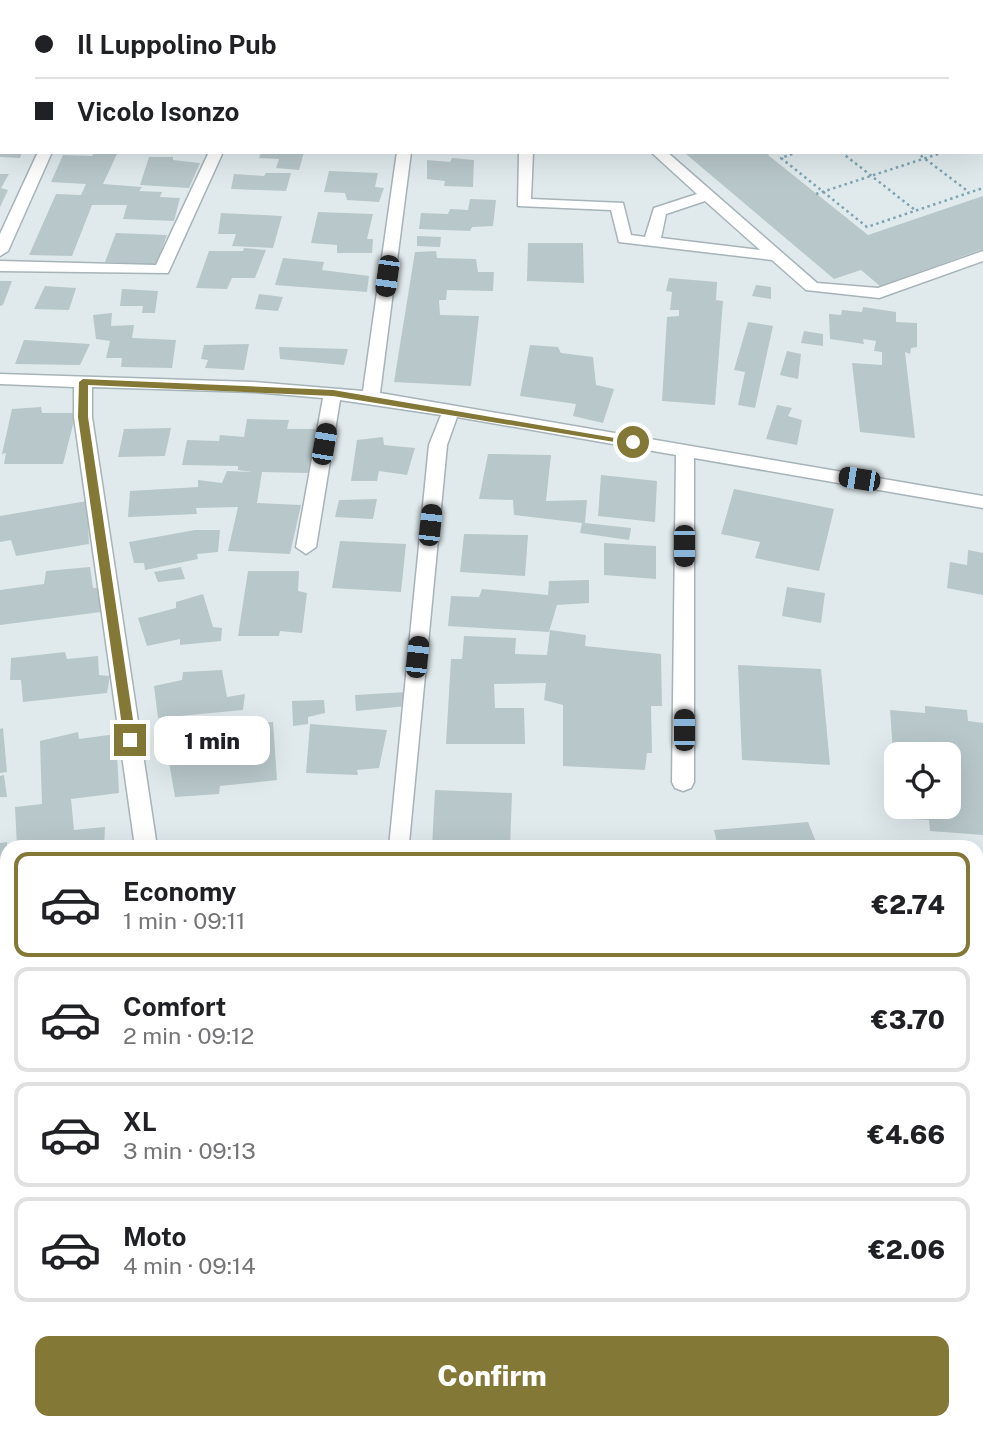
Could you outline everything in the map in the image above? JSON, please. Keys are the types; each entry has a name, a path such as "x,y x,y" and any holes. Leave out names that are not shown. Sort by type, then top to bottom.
{"street":[{"path":"0,251 44,154"},
{"path":"0,266 162,271 215,154"},
{"path":"371,397 404,154"},
{"path":"526,154 523,203 618,206 624,239 775,256"},
{"path":"660,154 812,287 879,293 983,256"},
{"path":"652,242 659,211 707,196"},
{"path":"0,379 333,393 371,397 983,502"},
{"path":"83,382 83,417 145,840"},
{"path":"306,547 333,393"},
{"path":"398,840 438,445 451,411"},
{"path":"683,782 685,450"}],"path":[{"path":"792,154 781,158 867,227 983,188"},
{"path":"844,154 916,210"},
{"path":"919,154 970,192"},
{"path":"816,194 939,154"}],"building":[{"path":"0,154 21,154 20,158 0,157"},
{"path":"117,154 103,184 142,187 139,191 162,192 160,197 180,198 174,221 123,219 127,205 92,205 72,256 29,255 56,194 81,195 86,184 51,182 63,155"},
{"path":"260,154 303,154 299,170 276,168 279,159 259,158"},
{"path":"686,154 770,154 868,235 983,196 983,249 880,286 861,270 834,279"},
{"path":"149,157 173,157 173,160 200,163 189,188 140,185"},
{"path":"452,158 474,160 473,187 444,186 445,181 427,179 427,160 450,162"},
{"path":"329,171 378,173 375,187 384,188 379,202 347,200 345,193 324,192"},
{"path":"266,173 291,173 286,191 231,189 234,174 264,176"},
{"path":"0,174 9,174 1,188 8,190 0,207"},
{"path":"470,199 496,200 493,226 472,227 470,231 419,229 421,213 448,214 450,209 468,210"},
{"path":"318,212 373,214 367,239 373,239 372,253 337,253 337,245 311,243"},
{"path":"221,213 282,216 273,248 232,246 236,234 218,234"},
{"path":"116,233 167,235 156,265 105,262"},
{"path":"417,236 441,237 440,247 417,246"},
{"path":"528,243 583,243 584,283 527,281"},
{"path":"244,248 266,250 255,278 232,278 227,289 196,288 209,251 243,251"},
{"path":"436,251 437,258 476,259 478,272 494,272 493,291 447,290 446,300 439,300 440,315 479,316 471,386 394,382 415,252"},
{"path":"283,258 324,262 322,270 369,276 367,292 275,285"},
{"path":"669,278 717,282 716,300 723,301 715,405 662,401 667,317 679,316 679,310 670,310 672,292 666,291"},
{"path":"0,281 12,281 3,305 0,306"},
{"path":"756,285 771,287 771,299 752,296"},
{"path":"45,286 76,288 69,310 34,309"},
{"path":"122,289 158,291 155,313 142,313 143,306 120,306"},
{"path":"259,294 283,297 278,311 255,309"},
{"path":"863,307 896,312 896,322 917,323 917,347 911,348 910,354 905,352 915,438 860,432 852,363 882,365 882,352 874,351 876,341 863,339 864,344 830,339 829,314 841,315 842,310 862,312"},
{"path":"112,313 111,326 134,325 132,338 176,340 172,368 121,367 122,358 106,358 110,341 96,339 93,315"},
{"path":"748,322 773,326 755,408 738,405 745,372 734,370"},
{"path":"804,331 823,334 823,346 801,343"},
{"path":"24,340 90,344 80,365 15,364"},
{"path":"249,344 244,370 205,368 208,360 201,359 204,345"},
{"path":"530,345 558,347 561,353 593,357 596,385 614,389 603,423 573,416 576,404 520,396"},
{"path":"279,347 348,349 344,365 280,359"},
{"path":"787,351 801,354 798,379 780,375"},
{"path":"777,405 792,408 788,416 802,420 797,445 766,439"},
{"path":"41,407 42,413 76,413 63,464 4,464 6,453 2,454 12,409"},
{"path":"247,419 289,420 287,429 317,429 309,473 262,472 257,503 301,505 290,554 228,551 238,507 196,508 197,514 128,517 130,491 198,487 198,480 222,483 227,471 252,472 238,470 238,466 182,465 187,440 219,441 220,435 244,437"},
{"path":"171,428 165,456 118,457 124,429"},
{"path":"383,437 384,445 415,448 407,475 379,471 377,481 351,481 357,440"},
{"path":"488,454 551,455 546,501 587,500 585,523 631,528 629,540 580,533 582,523 514,515 513,500 479,499"},
{"path":"601,475 657,481 655,522 598,516"},
{"path":"734,489 834,509 819,571 755,558 760,542 721,534"},
{"path":"377,499 373,519 335,517 339,500"},
{"path":"87,501 89,544 16,556 11,540 0,542 0,516"},
{"path":"195,530 220,530 218,552 197,554 198,559 145,570 144,563 134,563 129,542"},
{"path":"464,534 528,535 525,576 460,572"},
{"path":"340,541 406,544 401,592 332,588"},
{"path":"604,543 656,546 656,579 604,575"},
{"path":"968,550 983,553 983,595 947,588 950,562 967,565"},
{"path":"90,567 93,588 102,588 101,612 0,625 0,590 44,584 46,571"},
{"path":"181,567 185,579 158,582 154,572"},
{"path":"248,571 299,571 298,591 307,593 302,633 280,631 279,636 238,636"},
{"path":"589,580 589,603 557,605 549,632 448,626 451,596 479,597 482,589 548,595 549,581"},
{"path":"787,587 825,593 821,623 782,616"},
{"path":"203,594 213,627 222,628 221,641 180,645 180,639 147,646 138,618 176,608 176,602"},
{"path":"550,630 586,635 585,646 661,654 662,706 651,706 652,753 647,753 645,770 563,766 563,705 544,700 546,683 494,684 495,708 524,708 525,744 446,744 451,659 462,659 464,636 516,638 515,654 547,655"},
{"path":"65,652 67,659 98,656 99,675 110,676 107,693 23,702 21,680 10,680 11,658"},
{"path":"738,665 821,669 830,765 742,760"},
{"path":"222,670 227,697 245,694 243,710 158,718 154,686 182,680 183,672"},
{"path":"407,692 407,706 356,711 355,695"},
{"path":"324,700 325,713 308,717 308,724 293,726 292,701"},
{"path":"925,706 967,710 968,721 983,723 983,835 930,831 929,820 914,819 961,819 961,742 892,742 890,710 925,713"},
{"path":"273,722 277,780 220,786 219,794 175,797 168,756 238,746 238,724"},
{"path":"310,724 387,730 379,768 357,770 358,775 306,773"},
{"path":"3,728 7,772 0,773 0,729"},
{"path":"78,732 79,739 116,734 119,793 71,799 74,830 105,827 104,840 17,840 15,807 42,804 40,741"},
{"path":"4,775 7,797 0,797 0,776"},
{"path":"435,790 512,793 510,840 432,840"},
{"path":"808,822 815,840 716,840 714,830"}],"route":[{"path":"130,740 83,417 83,382 253,387 371,397 633,442"}]}
